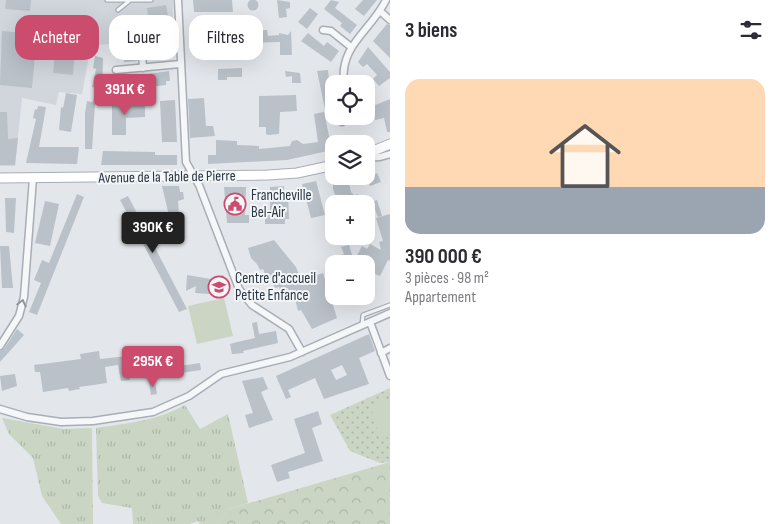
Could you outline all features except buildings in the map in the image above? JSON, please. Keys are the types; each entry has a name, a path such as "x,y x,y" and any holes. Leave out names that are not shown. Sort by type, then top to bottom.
{"main road":[{"path":"375,152 390,144"},
{"name":"Avenue de la Table de Pierre","path":"0,178 194,177 297,173 325,167"}],"street":[{"path":"178,0 184,157 203,193 239,289 252,305 289,329 302,352"},
{"path":"344,75 344,61 351,47 380,11 386,0"},
{"path":"380,11 390,20"},
{"path":"323,30 331,31 351,47"},
{"path":"142,60 143,68"},
{"path":"116,70 180,64"},
{"path":"375,157 380,158 390,154"},
{"path":"0,346 19,316 24,297 33,178"},
{"path":"0,409 27,417 61,422 93,421 153,412 189,396 221,374 280,360 390,313"},
{"path":"370,322 390,376"},
{"path":"381,353 390,348"}],"lane":[{"path":"107,0 151,0"},
{"path":"118,10 130,1"},
{"path":"362,326 363,315 388,304 390,305"}],"shaded area":[{"path":"0,0 173,0 173,15 109,15 109,44 99,45 99,15 15,15 15,60 88,60 82,94 59,92 56,105 22,98 15,166 0,166"}],"green space":[{"path":"224,298 233,336 197,344 188,306"},
{"path":"390,388 390,462 380,463 350,451 330,415"},
{"path":"379,401 384,401 390,405 389,438 380,435 373,416 373,408"},
{"path":"185,405 200,429 228,414 248,503 229,509 217,524 200,524 198,521 190,524 133,524 132,508 102,503 98,496 96,428 152,418"},
{"path":"2,418 64,429 92,428 93,524 61,524 42,496 33,458 9,434"},
{"path":"390,462 390,524 217,524 229,509"}],"place":[{"name":"Francheville Bel-Air","path":"235,204"},
{"name":"Centre d'accueil Petite Enfance","path":"219,287"}]}
